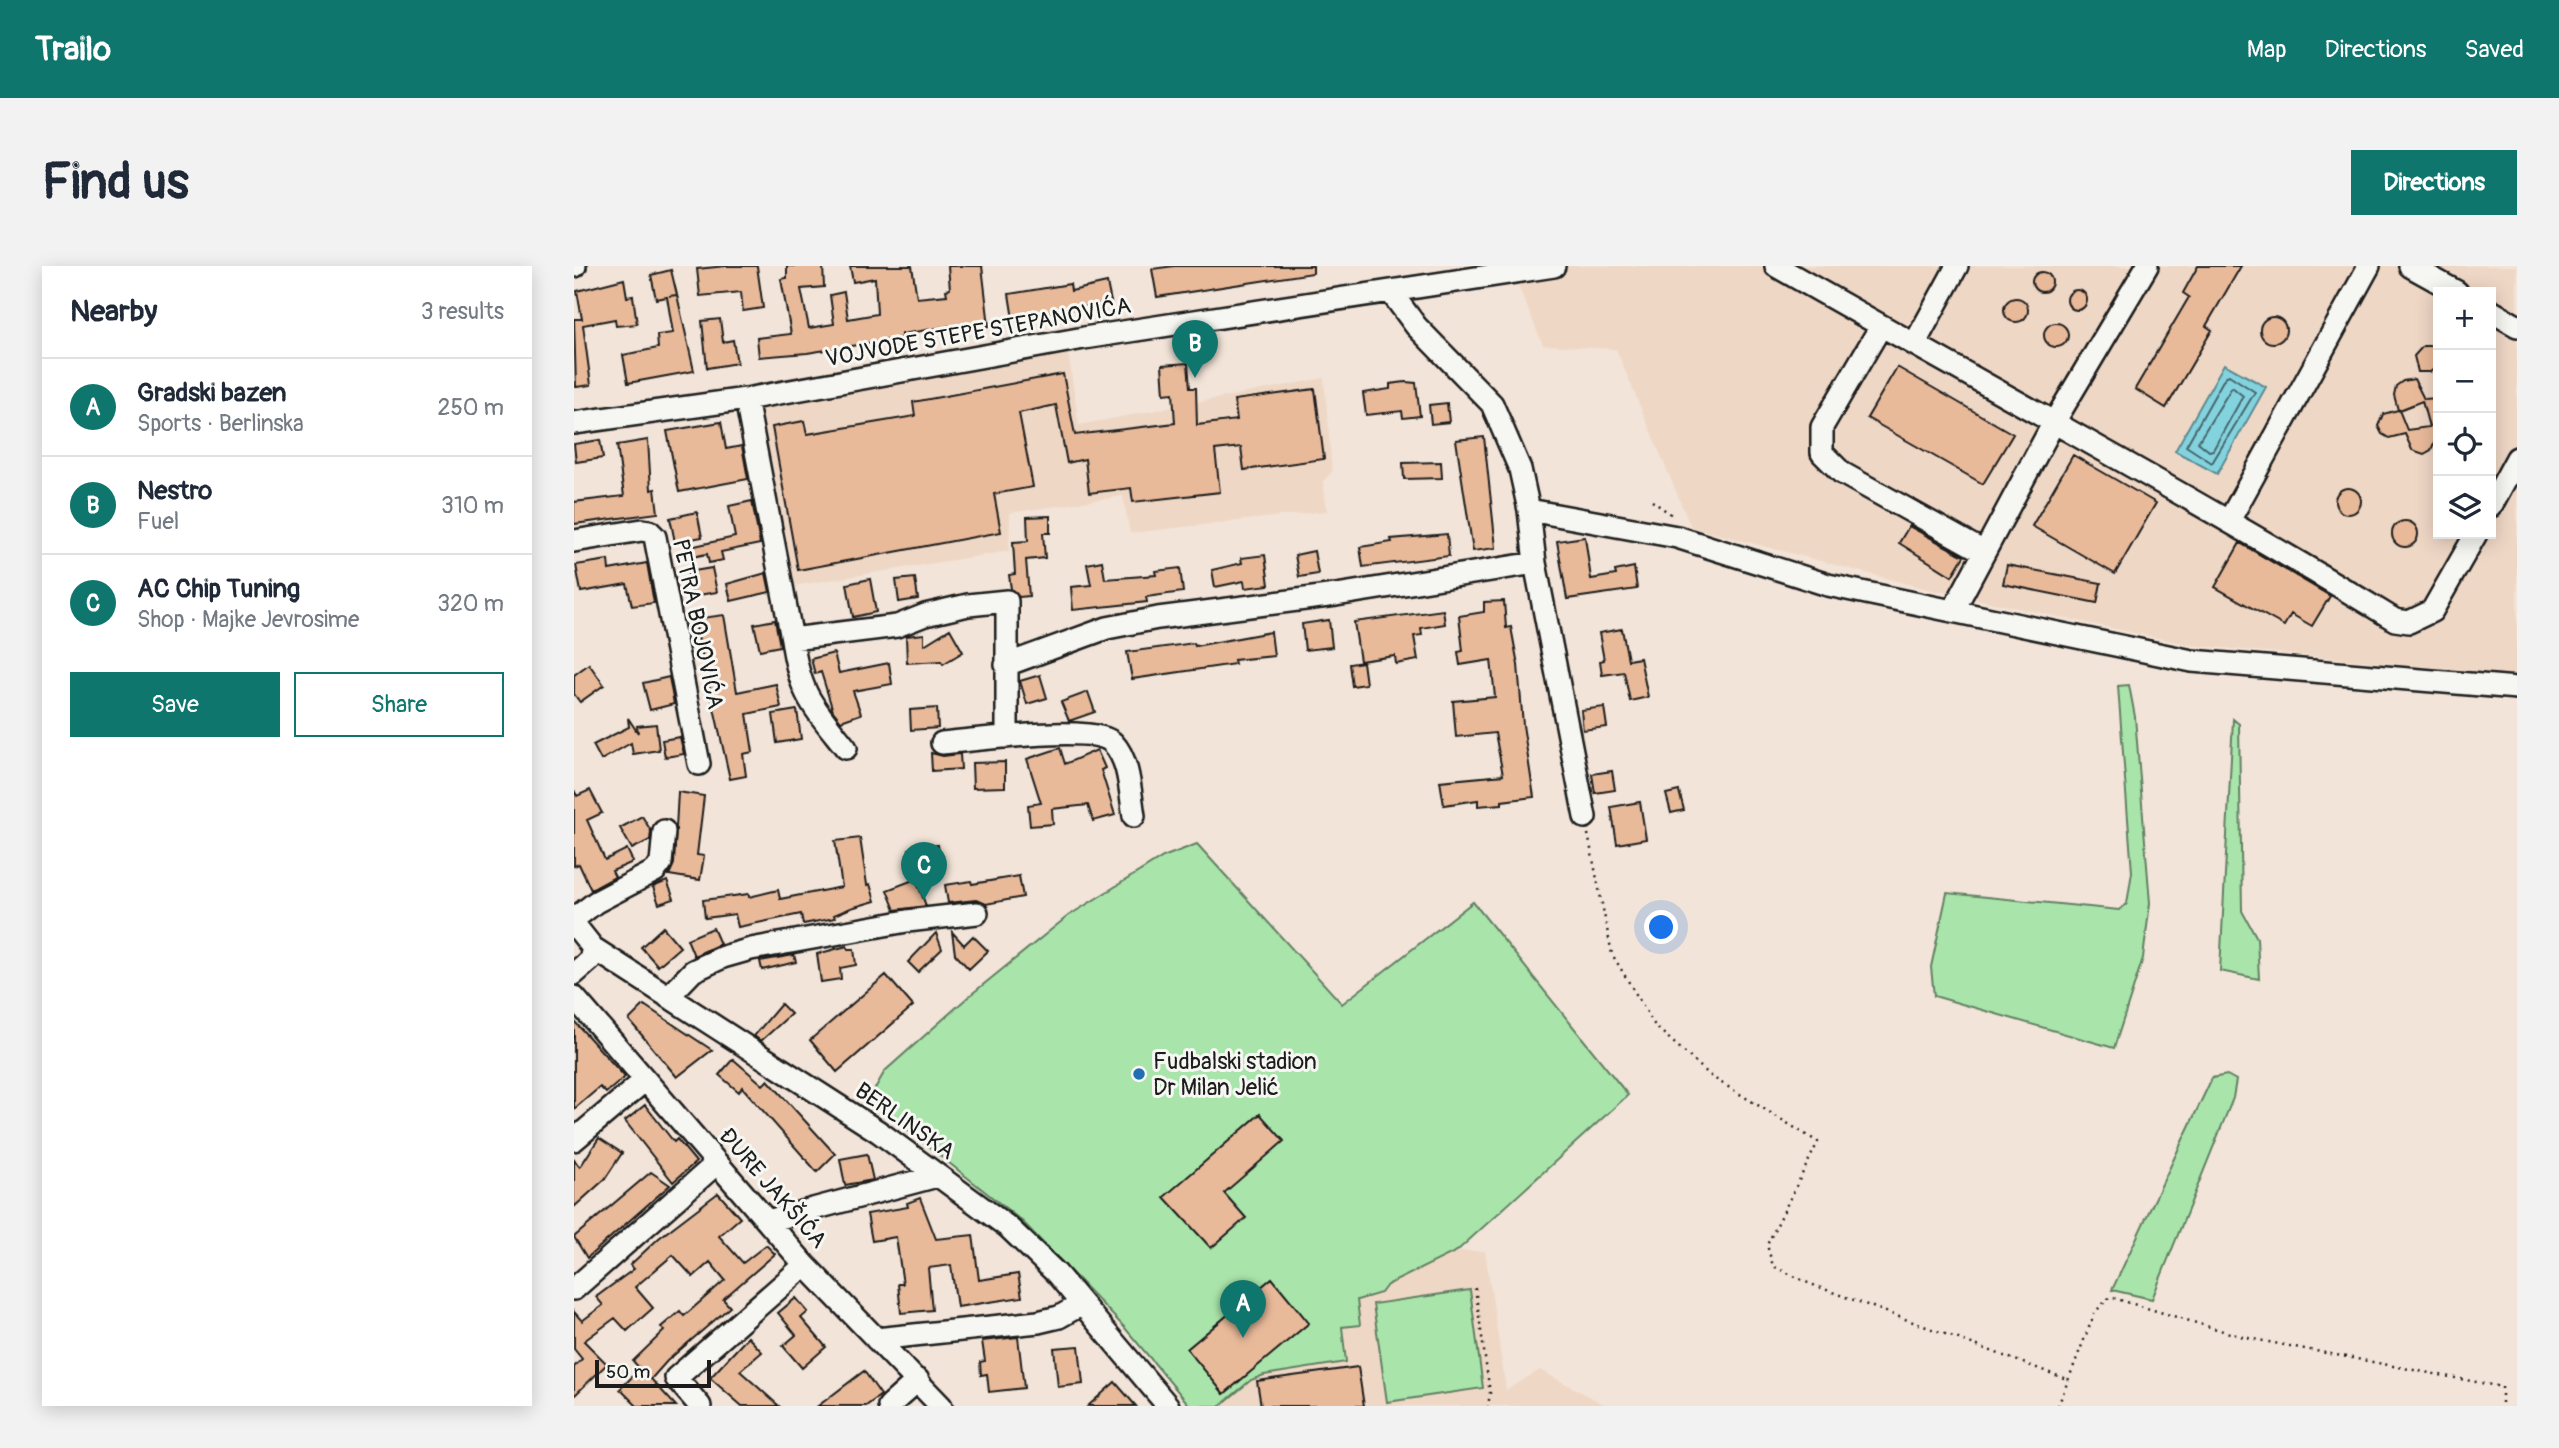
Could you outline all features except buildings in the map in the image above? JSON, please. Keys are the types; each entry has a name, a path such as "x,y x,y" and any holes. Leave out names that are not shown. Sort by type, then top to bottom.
{"street":[{"name":"VOJVODE STEPE STEPANOVIĆA","path":"574,423 746,399 1084,338 1390,291 1486,272 1554,266"},
{"path":"1776,266 2053,424 2230,519 2395,620 2409,622 2432,611 2473,539"},
{"path":"1915,343 1957,266"},
{"path":"1953,611 2053,424 2147,266"},
{"path":"2230,519 2369,266"},
{"path":"2410,266 2448,287"},
{"path":"1390,291 1416,326 1492,404 1520,470 1529,510 1535,562 1585,817"},
{"path":"2496,314 2517,326"},
{"path":"1881,326 1822,427 1822,453 1842,473 1984,552"},
{"path":"746,399 800,684 808,699 846,748"},
{"path":"2496,497 2517,458"},
{"path":"1529,510 1677,537 1828,585 2192,661 2517,688"},
{"name":"PETRA BOJOVIĆA","path":"574,541 642,530 649,531 655,537 699,764"},
{"path":"1006,665 1107,628 1158,618 1336,595 1535,562"},
{"path":"792,639 897,626 925,615 1007,601 1007,737"},
{"path":"942,743 1083,734 1107,738 1115,745 1125,766 1134,816"},
{"path":"574,921 596,902 655,871 661,863 664,831"},
{"path":"668,997 693,971 723,957 751,949 907,921 977,913"},
{"name":"BERLINSKA","path":"574,921 593,948 879,1132 1008,1227 1082,1304 1168,1406"},
{"path":"574,974 590,960 593,948"},
{"name":"ĐURE JAKŠIĆA","path":"574,997 806,1265 941,1406"},
{"path":"574,1140 644,1081"},
{"path":"574,1289 717,1163"},
{"path":"768,1221 937,1176"},
{"path":"700,1406 676,1378 806,1265"},
{"path":"876,1339 1038,1322 1059,1317 1082,1304"},
{"path":"889,1406 918,1380"}],"path":[{"path":"1585,817 1612,954 1655,1026 1712,1077 1818,1142 1767,1245 1773,1266 1808,1283 2069,1380"},
{"path":"1475,1289 1490,1393 1488,1406"},
{"path":"2058,1406 2095,1312 2110,1297 2243,1336 2502,1387 2502,1406"}],"shaded area":[{"path":"1510,266 2517,266 2517,675 2191,645 1923,588 1691,527 1616,349 1543,345"},
{"path":"1068,353 1079,425 1324,378 1332,472 1323,481 1327,511 1130,533 1123,496 1010,513 1009,551 792,586 758,403"},
{"path":"1457,1251 1485,1251 1506,1390 1540,1370 1607,1406 1220,1406 1251,1380 1264,1375 1346,1362 1341,1327 1357,1300 1381,1293 1387,1285"}],"green space":[{"path":"2129,685 2135,717 2150,903 2143,958 2114,1048 1934,996 1931,967 1947,893 2119,910 2127,904 2132,872 2118,686"},
{"path":"2233,719 2239,724 2242,911 2257,938 2259,979 2220,971"},
{"path":"1197,844 1342,1004 1473,902 1628,1095 1457,1251 1387,1285 1381,1293 1357,1300 1360,1325 1342,1327 1346,1362 1264,1375 1251,1380 1220,1406 1190,1406 1125,1328 1023,1222 869,1099 885,1071 968,997 1068,916 1163,857"},
{"path":"2227,1075 2236,1080 2233,1098 2152,1299 2112,1290 2212,1078"},
{"path":"1470,1290 1483,1388 1387,1402 1373,1304"}],"water":[{"path":"2224,364 2266,387 2217,474 2175,451"}],"place":[{"name":"Nestro","path":"1195,378"},
{"name":"AC Chip Tuning","path":"924,900"},
{"name":"Fudbalski stadion Dr Milan Jelić","path":"1139,1074"},
{"name":"Gradski bazen","path":"1243,1338"}]}
